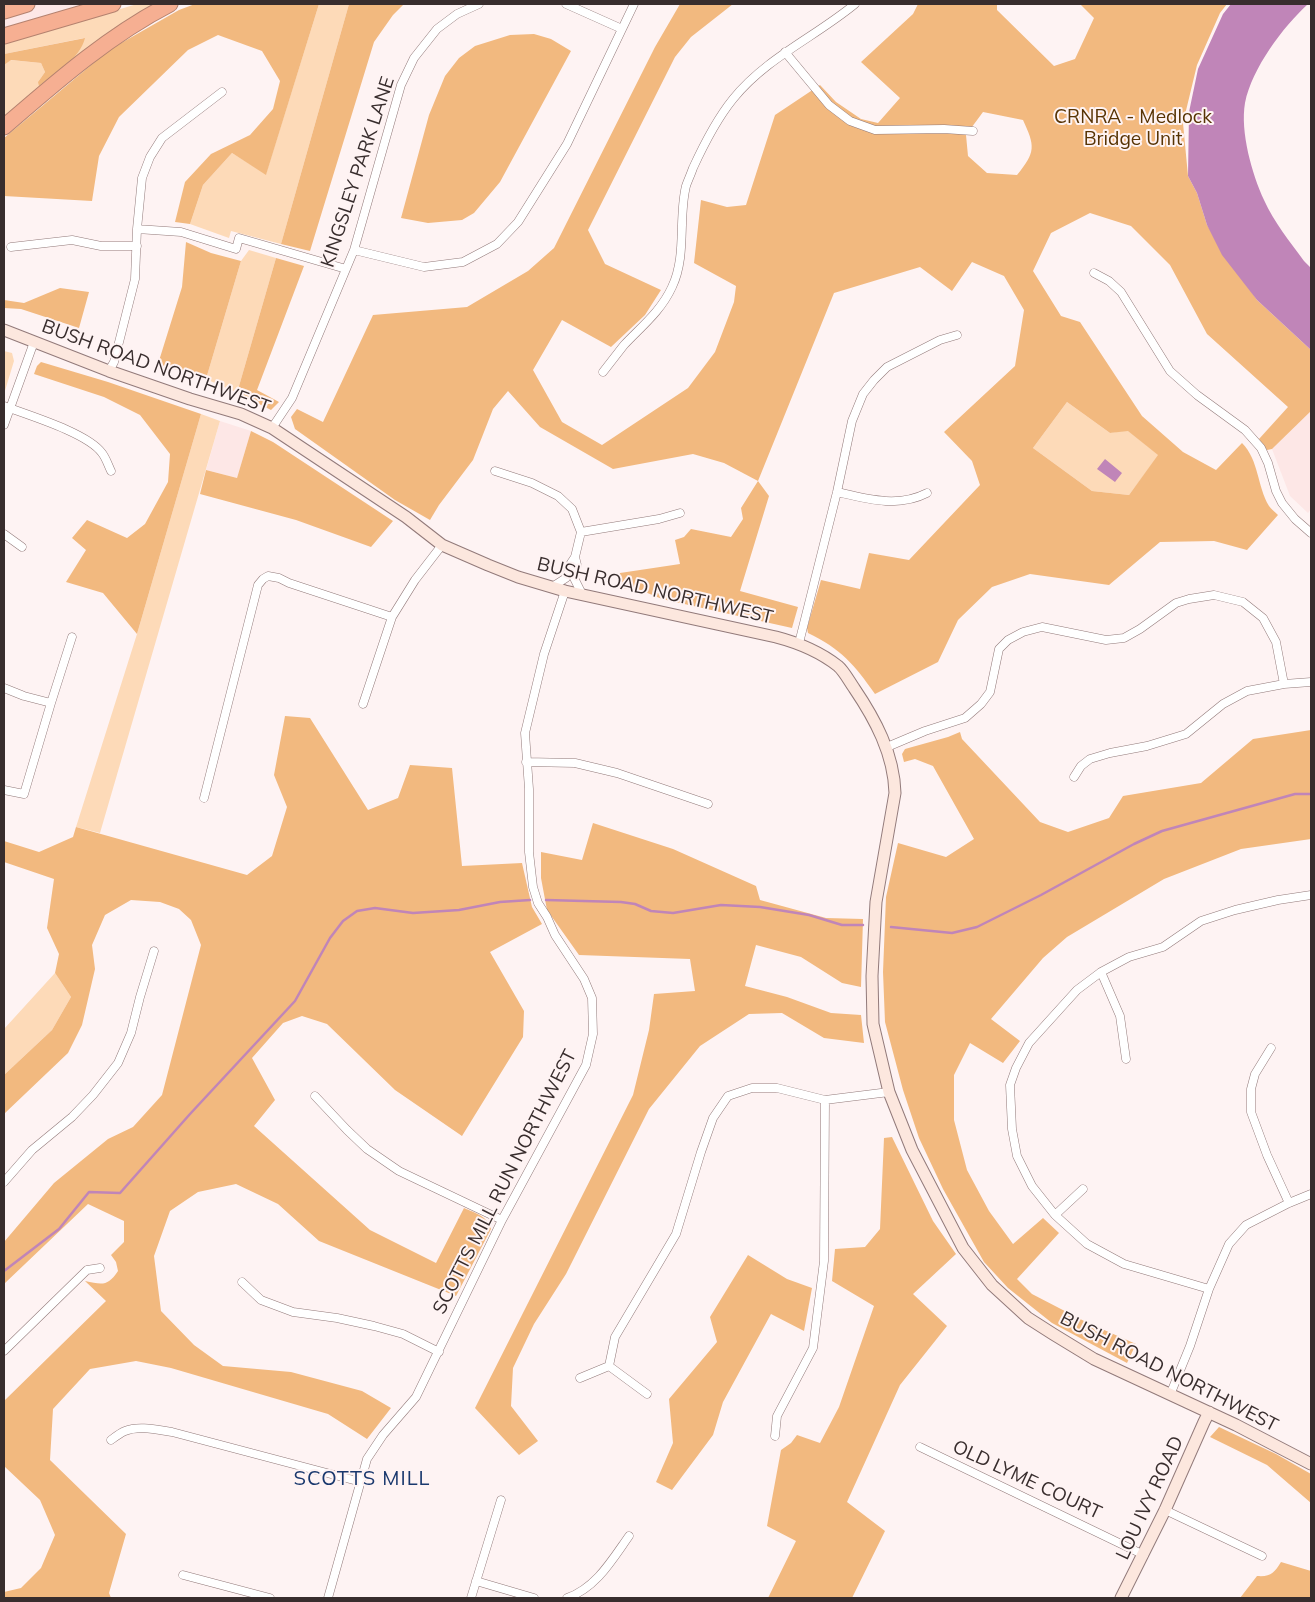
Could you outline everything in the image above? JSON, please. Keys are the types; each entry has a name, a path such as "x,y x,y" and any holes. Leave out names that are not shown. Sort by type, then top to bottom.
{"highway":[{"path":"4,11 27,4"},
{"path":"4,36 113,4"},
{"path":"4,126 115,37 170,4"}],"street":[{"name":"KINGSLEY PARK LANE","path":"272,428 292,398 354,250 401,85 414,58 437,29 457,14 479,4"},
{"path":"566,4 622,28"},
{"path":"354,250 424,267 463,262 497,244 518,222 567,144 634,4"},
{"path":"603,372 624,346 659,310 673,285 681,254 686,185 701,149 732,100 748,82 785,52 839,17 855,4"},
{"path":"785,52 828,104 850,121 875,130 944,129 974,131"},
{"path":"109,371 114,362 135,279 142,178 150,157 162,138 222,92"},
{"path":"137,229 181,232 236,249 239,238 346,269"},
{"path":"11,246 72,240 101,246 137,246"},
{"path":"1094,273 1109,281 1121,292 1170,371 1197,395 1245,430 1261,448 1282,503 1295,519 1311,533"},
{"name":"BUSH ROAD NORTHWEST","path":"4,330 109,371 190,399 242,414 272,428 406,517 442,545 511,574 565,591 799,643 821,653 840,668 867,708 887,748 895,776 895,793 876,902 872,976 873,1024 889,1092 912,1150 963,1248 992,1285 1028,1318 1052,1334 1094,1359 1209,1412 1311,1464"},
{"path":"799,643 837,492 852,422 863,394 888,367 940,340 957,335"},
{"path":"4,425 7,407 34,342"},
{"path":"7,407 77,435 92,443 102,453 111,471"},
{"path":"495,471 532,483 558,496 572,509 581,532 575,558 577,565 574,578 582,594"},
{"path":"837,492 872,500 903,501 915,500 927,494"},
{"path":"581,532 659,519 680,513"},
{"path":"4,534 22,546"},
{"path":"363,704 392,617 415,580 442,545"},
{"path":"552,587 566,578 570,563 575,558"},
{"path":"204,798 258,585 263,579 268,576 279,578 392,617"},
{"name":"SCOTTS MILL RUN NORTHWEST","path":"328,1598 367,1459 383,1435 416,1396 502,1220 586,1065 593,1034 592,998 580,971 555,935 538,903 533,887 530,852 529,789 524,733 544,654 565,591"},
{"path":"887,748 925,731 965,718 981,704 990,692 999,649 1008,640 1023,632 1042,627 1106,640 1124,638 1176,603 1189,598 1214,595 1242,602 1264,618 1276,642 1284,684"},
{"path":"4,790 24,794 72,637"},
{"path":"1074,777 1081,766 1090,759 1147,746 1186,734 1224,704 1247,691 1284,684 1311,682"},
{"path":"4,688 24,696 51,703"},
{"path":"526,762 575,763 617,773 708,804"},
{"path":"1210,1289 1124,1264 1087,1244 1055,1215 1032,1186 1018,1156 1012,1129 1010,1084 1029,1043 1077,990 1101,972 1129,957 1163,947 1202,921 1235,910 1311,895"},
{"path":"4,1182 32,1150 72,1117 118,1063 131,1034 154,951"},
{"path":"1101,972 1120,1016 1126,1059"},
{"path":"1271,1048 1255,1074 1251,1089 1251,1112 1267,1155 1289,1203"},
{"path":"609,1366 615,1337 676,1234 713,1118 728,1096 752,1088 777,1088 825,1100 889,1092"},
{"path":"315,1096 367,1149 399,1171 502,1220"},
{"path":"775,1436 777,1416 812,1348 814,1338 824,1261 825,1100"},
{"path":"1055,1215 1083,1189"},
{"path":"1170,1395 1229,1244 1246,1225 1311,1194"},
{"path":"4,1350 87,1270 100,1268"},
{"path":"242,1282 261,1300 293,1312 337,1318 403,1334 438,1352"},
{"path":"580,1378 609,1366"},
{"path":"609,1366 647,1394"},
{"name":"LOU IVY ROAD","path":"1122,1598 1165,1510 1209,1412"},
{"path":"111,1440 125,1431 136,1429 172,1432 361,1482"},
{"name":"OLD LYME COURT","path":"920,1447 1144,1554"},
{"path":"472,1598 501,1500"},
{"path":"1165,1510 1262,1556"},
{"path":"567,1598 590,1586 629,1536"},
{"path":"183,1575 270,1598"},
{"path":"476,1581 534,1598"}],"shaded area":[{"path":"4,4 92,4 4,28"},
{"path":"137,4 163,4 4,122 4,65 10,60 41,63 45,72 38,82 84,38 4,54 4,44"},
{"path":"319,4 349,4 281,244 231,231 229,238 190,224 203,185 232,153 266,174"},
{"path":"1231,4 1308,4 1279,36 1261,62 1245,103 1244,127 1248,153 1264,200 1282,232 1311,268 1311,350 1257,300 1222,255 1207,225 1197,193 1188,176 1189,112 1198,69 1223,14"},
{"path":"249,250 276,258 237,393 206,379 241,261"},
{"path":"4,351 12,353 14,361 4,394"},
{"path":"1067,402 1110,433 1128,430 1159,455 1129,495 1092,491 1033,448"},
{"path":"1311,411 1311,509 1308,513 1290,496 1272,449"},
{"path":"201,414 220,421 100,833 76,827 137,634"},
{"path":"220,421 251,431 237,478 206,470"},
{"path":"1105,459 1122,473 1115,482 1097,469"},
{"path":"55,973 71,997 52,1030 4,1075 4,1029"}],"green space":[{"path":"195,4 319,4 266,175 232,153 203,185 190,224 175,222 185,182 211,154 250,135 273,109 280,81 262,51 218,35 188,50 119,117 99,156 92,201 4,196 4,138 109,50 179,10"},
{"path":"349,4 404,4 393,15 374,42 310,251 281,244"},
{"name":"CRNRA - Medlock Bridge Unit","path":"680,4 733,4 691,37 675,57 588,230 605,264 661,290 645,315 611,347 562,320 533,370 562,422 602,445 688,388 715,352 734,302 736,286 694,263 701,200 727,207 746,205 775,115 820,85 836,102 861,119 878,123 900,98 861,62 913,14 918,4 997,4 997,10 1054,66 1075,59 1094,18 1080,4 1227,4 1220,13 1197,65 1183,123 1188,176 1197,193 1207,225 1257,300 1311,350 1311,411 1272,449 1267,450 1259,439 1288,407 1207,334 1170,265 1131,226 1090,213 1051,233 1033,271 1061,316 1080,322 1142,416 1183,452 1216,470 1242,443 1252,457 1265,498 1278,515 1247,550 1214,541 1160,542 1109,585 1030,574 992,587 958,620 938,662 875,694 846,658 829,645 808,633 807,628 821,580 860,589 869,553 909,560 980,485 972,461 944,432 1015,366 1024,310 1004,276 972,262 952,291 920,267 834,293 758,481 724,463 693,454 613,469 540,427 508,391 493,409 473,460 430,520 395,500 295,429 291,417 297,409 323,422 373,315 467,307 528,271 554,248 655,47","holes":["983,112 1023,120 1030,136 1032,149 1028,160 1017,175 987,173 968,156 966,135","1067,402 1110,433 1128,431 1158,455 1129,495 1092,491 1033,448"]},
{"path":"534,34 551,39 571,51 500,182 474,213 462,220 428,223 401,218 429,115 445,76 459,58 475,46 510,35"},
{"path":"85,38 78,53 39,86 38,82 45,72 41,63 11,60 4,65 4,54"},
{"path":"186,242 211,253 241,261 206,379 158,364 182,287"},
{"path":"276,258 304,266 257,390 279,402 271,410 237,393"},
{"path":"60,288 89,292 79,328 21,309 4,308 4,300 24,303"},
{"path":"41,362 108,382 201,414 137,634 103,593 66,582 86,550 72,538 87,520 127,538 145,524 168,482 170,454 140,415 104,397 34,374"},
{"path":"251,431 273,442 393,521 371,547 296,520 200,494 206,470 237,478"},
{"path":"758,481 769,496 740,591 798,607 792,628 662,599 645,592 616,587 620,573 680,564 675,540 684,537 691,529 731,537 743,519 741,508"},
{"path":"285,716 310,718 368,810 398,798 410,765 452,768 462,866 522,863 532,907 542,924 490,952 524,1011 523,1037 462,1136 395,1090 327,1024 302,1016 283,1023 252,1058 275,1100 254,1126 370,1230 436,1263 464,1208 484,1218 491,1229 456,1296 319,1241 278,1204 236,1184 198,1192 170,1211 154,1256 161,1311 194,1345 223,1366 291,1372 362,1391 391,1408 367,1439 328,1414 171,1368 136,1361 90,1369 53,1409 50,1460 126,1534 109,1593 111,1598 4,1598 4,1592 21,1588 41,1568 55,1535 40,1500 4,1466 4,1401 106,1301 85,1281 105,1283 118,1271 116,1262 111,1255 124,1242 124,1221 88,1204 4,1284 4,1242 54,1183 108,1139 133,1127 162,1095 201,945 191,920 179,909 160,902 131,900 105,915 92,945 95,969 82,1025 68,1053 4,1114 4,1075 52,1030 71,997 55,973 59,954 47,928 54,879 4,862 4,841 39,852 73,837 76,827 247,875 272,856 287,807 274,775"},
{"path":"1311,730 1311,839 1241,849 1164,879 1067,937 1043,958 991,1019 1020,1041 1003,1063 970,1043 954,1075 954,1120 967,1170 989,1211 1013,1244 1043,1218 1059,1233 1017,1279 1032,1294 1086,1322 1136,1344 1127,1363 1052,1323 1008,1288 984,1262 943,1189 919,1138 903,1090 885,1022 883,972 886,897 898,843 946,857 974,839 933,766 915,759 904,762 902,754 905,749 960,732 962,739 1040,822 1068,832 1109,818 1123,796 1201,783 1253,739"},
{"path":"593,823 673,849 756,886 760,900 826,918 863,919 861,987 842,983 801,957 756,945 745,986 787,997 831,1013 861,1015 864,1043 824,1038 782,1013 749,1014 700,1046 649,1109 566,1274 534,1324 513,1368 511,1406 538,1441 519,1455 475,1408 633,1095 649,1030 654,994 695,991 690,959 579,955 547,910 541,878 541,852 582,860"},
{"path":"892,1137 933,1221 956,1254 913,1294 947,1326 900,1385 847,1502 885,1531 852,1598 768,1598 796,1541 767,1526 781,1450 791,1443 797,1435 820,1443 839,1407 874,1306 832,1281 835,1249 865,1247 880,1229 884,1138"},
{"path":"748,1255 787,1279 812,1288 804,1331 771,1314 723,1402 713,1435 672,1490 656,1482 673,1443 669,1399 717,1342 710,1317"},
{"path":"1219,1427 1276,1454 1311,1474 1311,1503 1267,1465 1210,1437"},
{"path":"1281,1562 1311,1571 1311,1598 1240,1598 1257,1576 1272,1574"}],"waterway":[{"path":"891,927 952,933 977,927 1162,831 1295,794 1311,794"},
{"path":"4,1271 59,1229 89,1192 120,1193 295,1001 330,938 343,921 357,911 375,908 413,913 459,910 500,902 530,900"},
{"path":"546,900 621,902 635,904 651,911 673,913 721,905 760,907 809,915 842,925 863,925"}],"district":[{"name":"SCOTTS MILL","path":"362,1479"}]}
